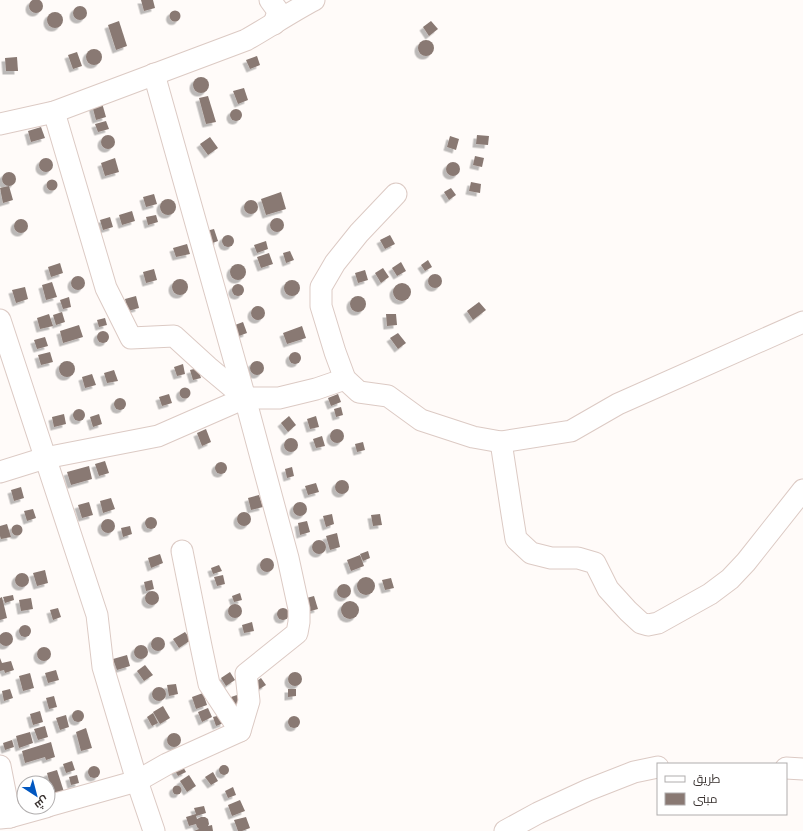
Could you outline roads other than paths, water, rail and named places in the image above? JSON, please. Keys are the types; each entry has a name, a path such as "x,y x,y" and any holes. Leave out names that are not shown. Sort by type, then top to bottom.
{"street":[{"path":"270,0 278,11 274,24"},
{"path":"0,124 54,112 246,40 314,0"},
{"path":"56,804 137,781 168,764 240,731 250,701 246,674 297,633 299,622 299,610 288,558 245,398 154,74"},
{"path":"54,112 106,288 131,338 174,336 245,398"},
{"path":"396,194 359,233 335,263 321,287 320,306 345,379 359,392 388,396 421,420 473,437 501,442 571,431 618,404 803,322"},
{"path":"0,320 96,615 102,667 154,831"},
{"path":"0,472 46,458 158,436 245,398 279,398 316,389 345,379"},
{"path":"501,442 516,539 531,553 551,558 578,558 595,563 608,589 641,623 648,625 658,623 710,594 730,579 746,562 803,490"},
{"path":"182,551 209,684 240,731"},
{"path":"0,766 5,818 16,815"},
{"path":"505,831 538,813 588,790 634,772 657,767"},
{"path":"787,768 803,769"}]}
